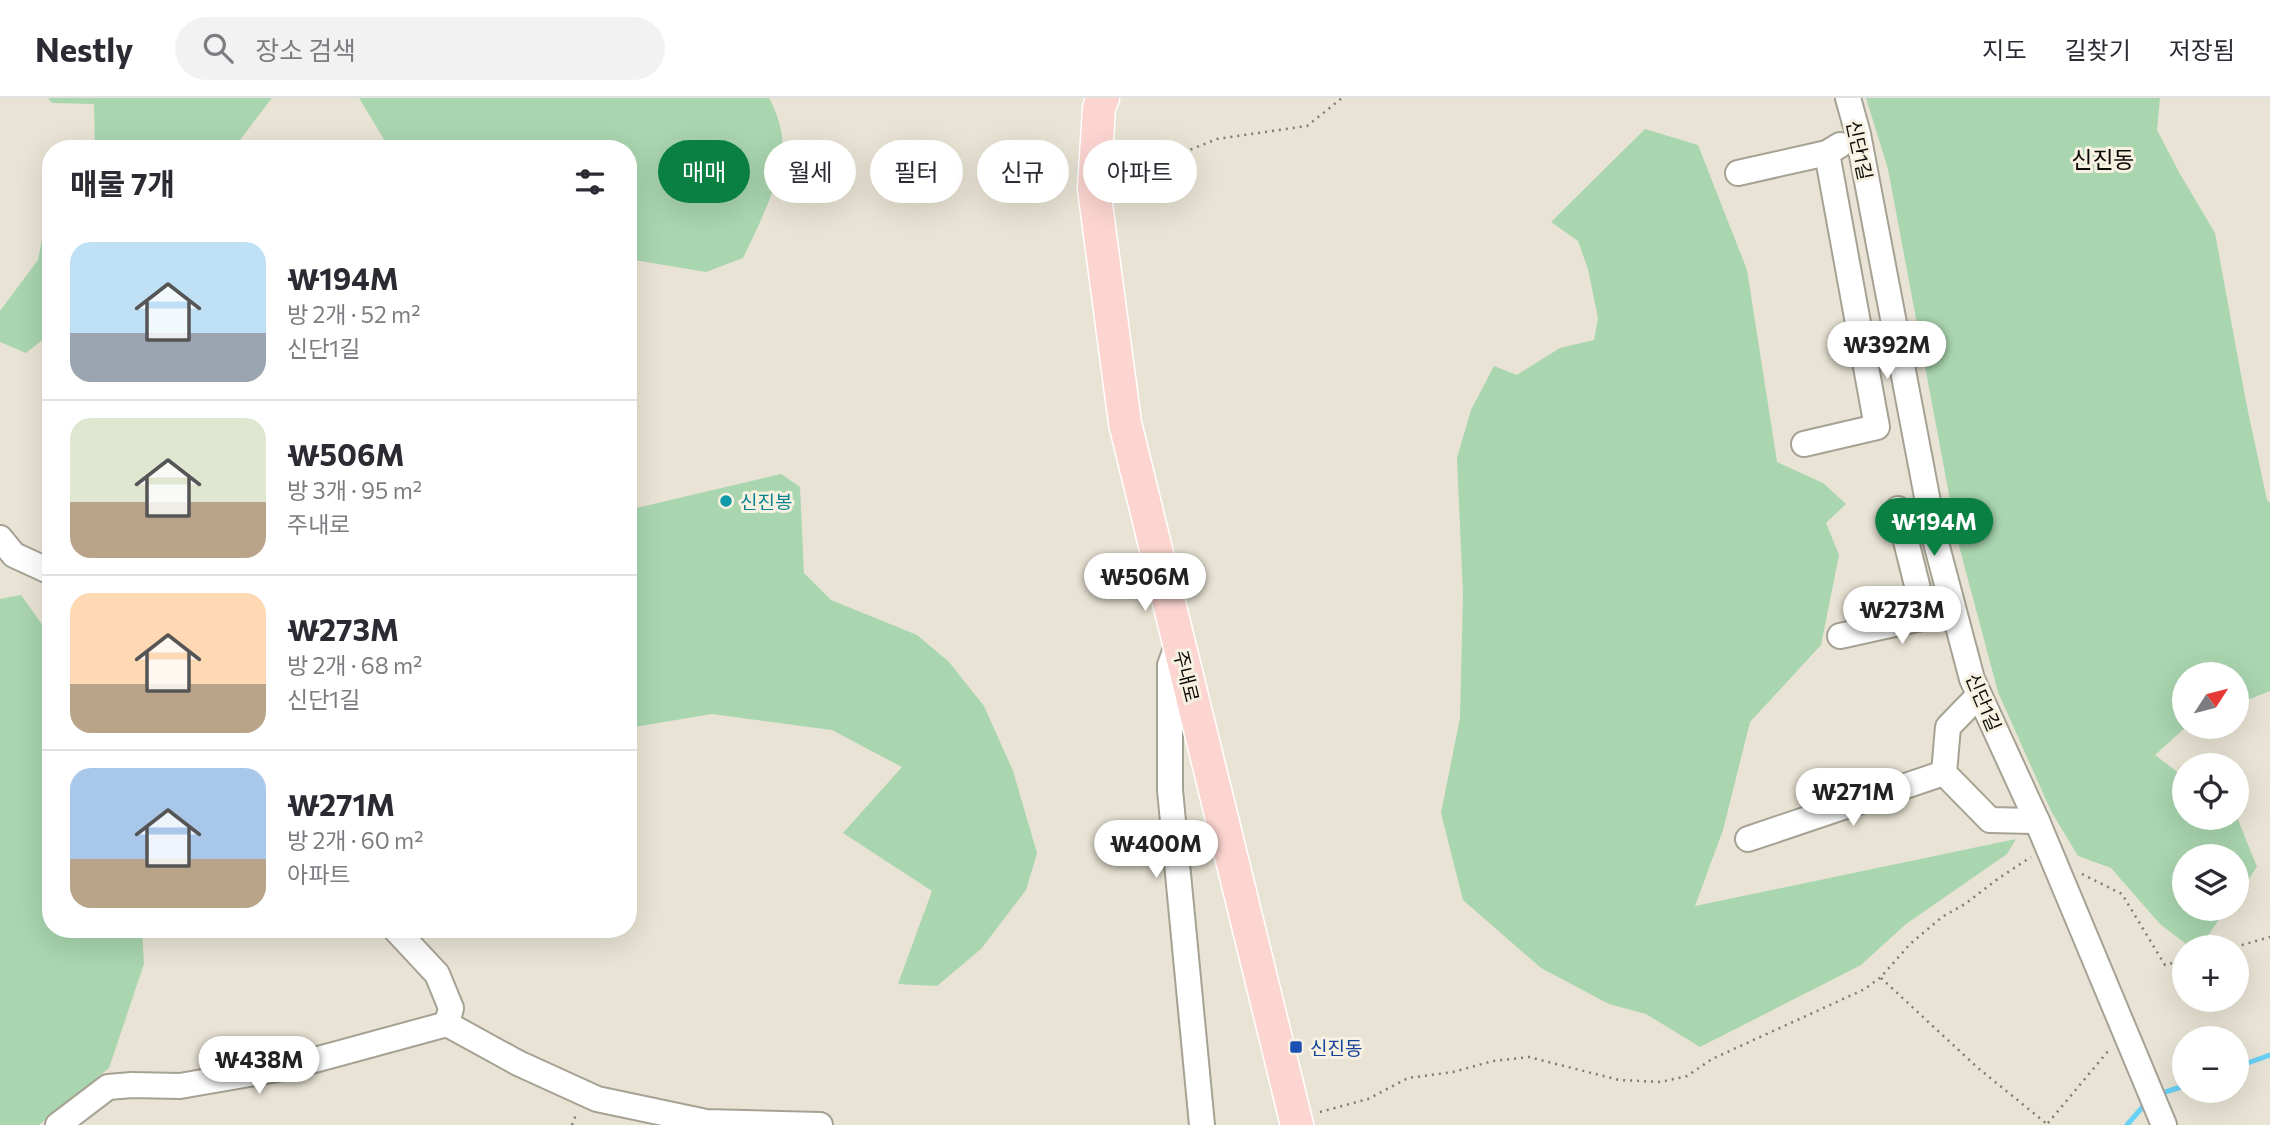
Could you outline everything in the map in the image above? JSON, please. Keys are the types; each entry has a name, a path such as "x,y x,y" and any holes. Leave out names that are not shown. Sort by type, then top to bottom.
{"main road":[{"name":"주내로","path":"1097,140 1099,108 1103,98"},
{"name":"주내로","path":"1096,203 1125,423 1295,1123"}],"street":[{"name":"신단1길","path":"1848,98 1858,134 1935,539 1972,679 2038,821 2164,1125"},
{"path":"1738,173 1828,153 1858,134"},
{"path":"1804,444 1877,427 1828,153"},
{"path":"1865,361 1901,355"},
{"path":"1898,509 1925,617"},
{"path":"0,538 14,555 42,568"},
{"path":"1840,636 1953,611"},
{"path":"1179,642 1170,666 1170,790 1202,1125"},
{"path":"1979,695 1948,727 1944,773 1990,820 2038,821"},
{"path":"1748,839 1944,773"},
{"path":"403,938 437,974 451,1008 447,1024"},
{"path":"58,1125 108,1087 180,1086 289,1067 447,1024 518,1063 597,1099 706,1122 820,1125"}],"path":[{"path":"1197,147 1217,139 1307,126 1342,98"},
{"path":"1295,1123 1367,1099 1408,1079 1529,1056 1619,1080 1661,1082 1687,1076 1712,1059 1866,989 1881,977 1910,944 1942,917 2020,866 2047,844"},
{"path":"2062,881 2081,873 2122,894 2165,965 2172,963"},
{"path":"2249,943 2270,937"},
{"path":"1881,977 1978,1068 2046,1124 2110,1049 2126,1035"}],"green space":[{"path":"48,98 272,98 240,140 95,140 94,104 52,103"},
{"path":"359,98 769,98 780,126 782,140 764,140 764,203 768,203 743,258 706,272 637,260 637,140 384,140"},
{"path":"1866,98 2160,98 2157,130 2215,233 2246,402 2267,500 2270,503 2270,691 2249,699 2249,662 2172,662 2173,739 2155,755 2172,768 2172,830 2242,830 2248,844 2172,844 2172,921 2218,921 2208,935 2174,935 2160,924 2111,868 2078,856 2051,811 1998,692 1958,542 1888,169"},
{"path":"1645,129 1698,145 1747,270 1777,462 1823,483 1846,504 1826,523 1839,555 1821,645 1750,722 1723,830 1695,906 2016,839 2007,854 1906,924 1861,965 1700,1047 1646,1014 1609,1004 1541,968 1463,900 1441,813 1460,718 1463,594 1457,458 1471,410 1494,366 1517,375 1560,348 1594,340 1598,318 1588,269 1578,241 1551,222"},
{"path":"42,239 42,340 26,353 0,342 0,311 38,260"},
{"path":"781,474 800,487 804,573 831,600 917,635 949,662 984,706 1013,771 1037,853 1026,890 981,949 937,986 898,984 932,891 843,833 902,767 832,730 712,714 637,726 637,508"},
{"path":"21,595 42,624 42,938 143,938 144,964 109,1068 39,1125 0,1125 0,599"},
{"path":"2249,847 2257,867 2249,878"}],"waterway":[{"path":"2249,1062 2270,1055"},
{"path":"2159,1094 2172,1090"},
{"path":"2127,1125 2146,1103"}],"place":[{"name":"신진봉","path":"726,501"},
{"name":"신진동","path":"1296,1047"}],"district":[{"name":"신진동","path":"2103,159"}]}
